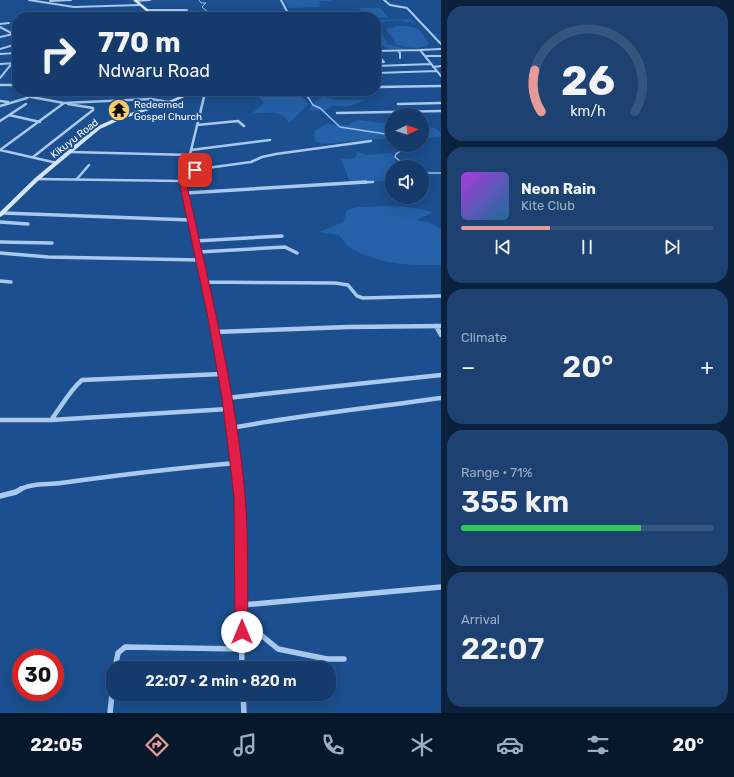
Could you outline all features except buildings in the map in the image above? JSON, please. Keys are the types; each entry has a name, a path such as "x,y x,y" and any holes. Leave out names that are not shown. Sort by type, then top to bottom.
{"main road":[{"path":"135,0 139,5 149,12"},
{"name":"Kikuyu Road","path":"1,214 37,179 92,133 109,123 183,96"}],"street":[{"path":"29,0 74,7 139,5"},
{"path":"43,2 71,0"},
{"path":"135,0 150,0"},
{"path":"281,0 287,12"},
{"path":"384,0 390,5 407,8 441,44"},
{"path":"147,10 187,10"},
{"path":"0,24 9,23"},
{"path":"0,28 12,34"},
{"path":"0,37 12,34"},
{"path":"1,48 12,45"},
{"path":"381,52 441,49"},
{"path":"420,50 441,76"},
{"path":"398,51 400,53 400,58"},
{"path":"0,54 12,53"},
{"path":"425,56 441,56"},
{"path":"0,64 12,63"},
{"path":"0,78 12,63"},
{"path":"381,66 441,66"},
{"path":"381,73 437,71"},
{"path":"0,85 12,85"},
{"path":"381,88 441,86"},
{"path":"204,96 182,181 186,193 195,241 199,252 215,332 227,398 236,463 239,497 242,605 242,661"},
{"path":"0,101 8,102 27,100 31,97 93,109 34,158"},
{"path":"0,150 64,103 151,99 168,102"},
{"path":"0,106 8,102"},
{"path":"398,104 441,103"},
{"path":"0,121 26,104"},
{"path":"337,113 441,111"},
{"path":"9,116 40,122"},
{"path":"197,125 238,121 244,126"},
{"path":"71,152 190,152 270,140"},
{"path":"185,171 251,162 262,157 276,154 371,141"},
{"path":"0,150 56,163"},
{"path":"76,180 89,166"},
{"path":"37,179 182,181"},
{"path":"186,193 373,182"},
{"path":"1,214 191,220"},
{"path":"0,222 28,224"},
{"path":"195,241 282,236"},
{"path":"0,242 52,243"},
{"path":"199,252 285,247 292,249 297,253"},
{"path":"0,253 63,257 200,260"},
{"path":"0,281 11,282"},
{"path":"204,282 335,283 348,286 357,296 363,298 441,296"},
{"path":"215,332 348,326 441,326"},
{"path":"436,326 441,335"},
{"path":"51,420 64,404 75,386 82,380 222,374"},
{"path":"227,398 441,375"},
{"path":"231,428 291,417 441,398"},
{"path":"0,420 51,420 228,409"},
{"path":"0,496 16,492 25,486 49,485 156,470 236,463"},
{"path":"242,605 441,587"},
{"path":"242,632 261,635 278,650 327,659 344,659"},
{"path":"116,661 117,653 125,647 241,649"},
{"path":"110,713 111,701"},
{"path":"243,701 244,713"}],"shaded area":[{"path":"283,0 331,1 319,1 321,7 288,8"},
{"path":"359,8 380,8 389,18 381,18 381,12 363,12"},
{"path":"410,19 417,24 402,21 387,21 381,24 381,20"},
{"path":"397,26 406,26 419,29 429,44 418,48 397,45 386,29"},
{"path":"381,31 387,44 406,49 390,49 381,45"},
{"path":"258,96 301,96 309,104 289,123 283,115 274,113 253,113 264,103"},
{"path":"324,97 333,100 365,100 349,106 331,106 326,110 310,111 310,107 317,100"},
{"path":"358,120 385,123 385,139 323,144 316,142 314,136 315,131 326,124 347,125"},
{"path":"429,127 435,128 441,133 441,137 429,138"},
{"path":"356,152 363,153 365,155 392,153 395,160 385,160 385,181 350,182 341,159 355,158 357,155"},
{"path":"358,207 407,207 434,212 416,220 429,222 441,229 441,265 419,265 385,261 364,255 352,249 339,235 319,232 343,222 347,210"}],"waterway":[{"path":"199,0 201,3 206,3 202,7 208,12"},
{"path":"307,96 313,105 320,108 340,127 385,134"},
{"path":"399,152 395,157 399,160"},
{"path":"429,173 441,173"}],"place":[{"name":"Redeemed Gospel Church","path":"119,110"}],"route":[{"path":"195,170 185,171 182,181 186,193 195,241 199,252 215,332 227,398 236,463 239,497 242,632"}]}
